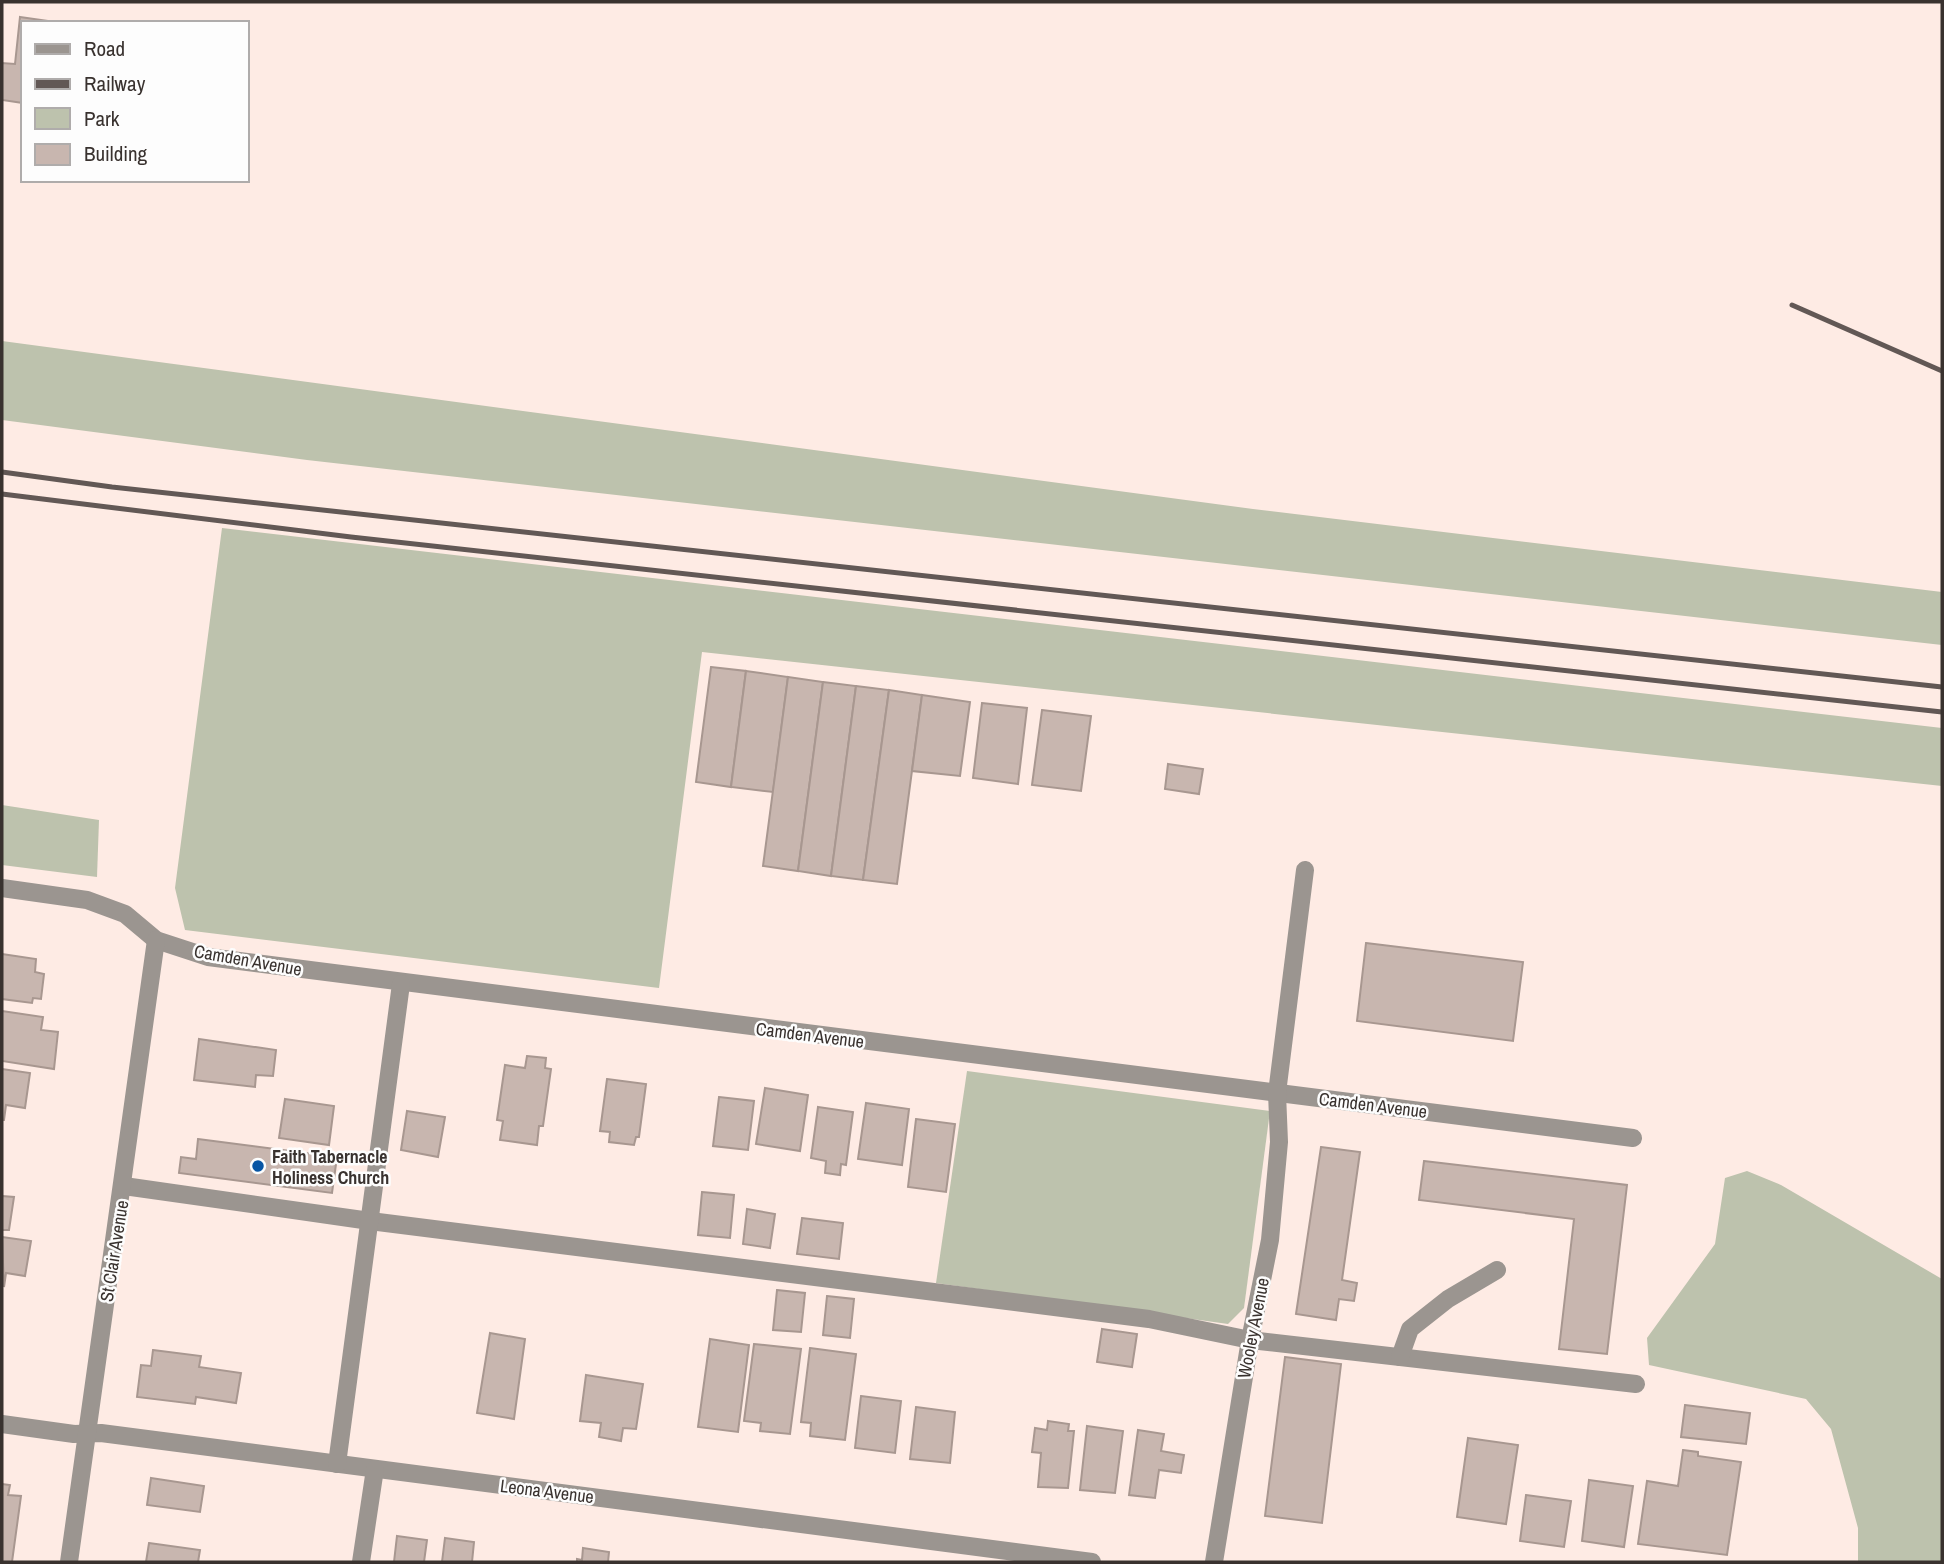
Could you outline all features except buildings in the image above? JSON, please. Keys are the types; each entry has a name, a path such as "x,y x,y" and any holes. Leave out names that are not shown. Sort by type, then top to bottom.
{"street":[{"name":"Wooley Avenue","path":"1214,1562 1250,1340 1270,1240 1279,1142 1277,1093 1305,870"},
{"name":"Camden Avenue","path":"2,888 87,900 125,914 156,940 208,957 401,984 1633,1139"},
{"name":"St Clair Avenue","path":"69,1562 124,1186 156,940"},
{"path":"337,1464 401,984"},
{"path":"124,1186 1149,1319 1250,1340 1636,1384"},
{"path":"1400,1357 1410,1328 1448,1299 1497,1270"},
{"name":"Leona Avenue","path":"2,1424 337,1464 1092,1562"},
{"path":"361,1562 375,1469"},
{"path":"946,1562 948,1544"}],"green space":[{"path":"2,341 1253,509 1942,592 1942,645 307,460 2,420"},
{"path":"222,528 1942,728 1942,786 702,652 659,988 185,930 175,888"},
{"path":"2,805 99,820 97,877 2,865"},
{"path":"967,1071 1270,1111 1244,1308 1228,1324 936,1283"},
{"path":"1747,1171 1781,1185 1942,1279 1942,1562 1858,1562 1858,1528 1831,1429 1806,1399 1649,1365 1647,1338 1715,1244 1725,1178"}],"railway":[{"path":"1792,305 1942,371"},
{"path":"2,472 112,487 1942,687"},
{"path":"2,494 351,537 1942,712"}],"place":[{"name":"Faith Tabernacle Holiness Church","path":"258,1166"}]}
